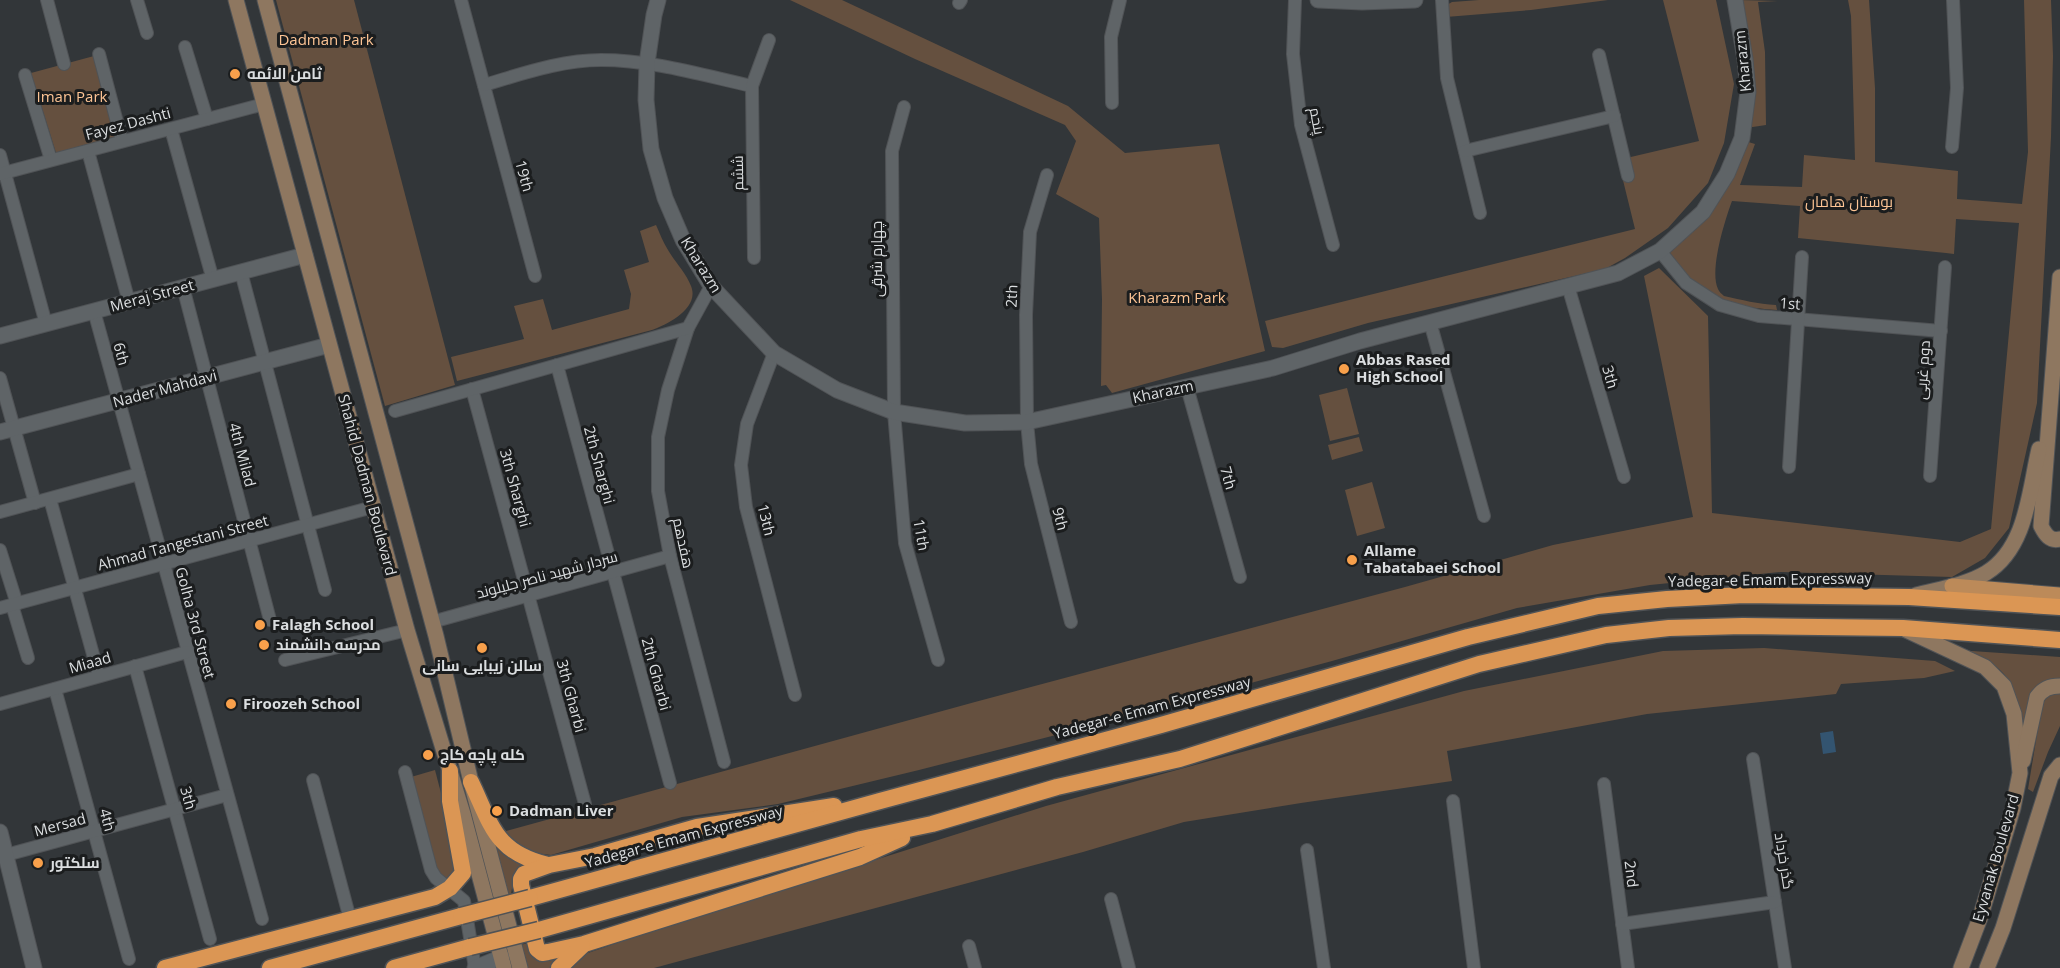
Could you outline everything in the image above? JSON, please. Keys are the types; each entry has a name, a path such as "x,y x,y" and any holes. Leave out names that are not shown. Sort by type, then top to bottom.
{"highway":[{"name":"Yadegar-e Emam Expressway","path":"270,968 1161,725 1468,637 1598,606 1667,598 1744,595 1909,597 2060,607"},
{"path":"394,968 861,839 932,824 1057,787 1180,759 1479,664 1606,635 1669,628 1903,628 2060,640"},
{"path":"165,968 435,897 450,888 463,873 450,801 450,771"},
{"path":"471,782 499,840 517,855 549,865"},
{"path":"880,801 802,809 697,827 595,856 549,865 524,874 521,885 537,949 542,953 584,944 860,856 932,824"},
{"path":"559,968 584,944"}],"main road":[{"name":"Shahid Dadman Boulevard","path":"236,0 407,630 469,834 503,963"},
{"name":"Shahid Dadman Boulevard","path":"265,0 432,622 520,968"},
{"path":"2060,277 2041,526 2048,536 2060,539"},
{"path":"1909,597 1952,586 1985,574 1999,563 2013,545 2022,525 2050,405"},
{"path":"1952,586 2060,595"},
{"name":"Eyvanak Boulevard","path":"1903,628 1975,661 1995,675 2010,697 2014,714 2020,773 2013,808 1980,918 1961,968"},
{"path":"2020,773 2037,697 2048,688 2060,686"},
{"name":"Eyvanak Boulevard","path":"1987,968 2003,928 2060,752"}],"street":[{"path":"46,0 64,64"},
{"path":"137,0 147,33"},
{"name":"19th","path":"461,0 535,276"},
{"name":"Kharazm","path":"658,0 647,63 646,100 651,149 665,198 683,240 711,286 774,354 837,390 894,412 965,423 1027,422 1273,368 1360,341 1618,273 1660,251 1702,212 1727,174 1742,138 1748,92 1735,0"},
{"path":"1112,103 1112,37 1120,0"},
{"name":"پنجم","path":"1294,0 1293,54 1301,125 1333,245"},
{"path":"1318,0 1362,2 1415,0"},
{"path":"1442,0 1447,78 1480,213"},
{"path":"1952,147 1957,88 1953,0"},
{"name":"ششم","path":"754,258 752,86 769,40"},
{"path":"185,47 207,119"},
{"path":"99,54 122,141"},
{"path":"1599,55 1628,176"},
{"path":"483,85 552,65 600,60 647,63 752,86"},
{"path":"25,75 51,160"},
{"name":"Fayez Dashti","path":"2,173 264,104"},
{"name":"چهارم شرقی","path":"894,412 892,151 904,107"},
{"path":"1465,151 1614,116"},
{"path":"171,129 213,279"},
{"path":"88,151 129,302"},
{"path":"0,154 2,173 46,324"},
{"name":"2th","path":"1027,422 1026,315 1030,232 1047,175"},
{"name":"1st","path":"1660,251 1686,283 1720,305 1759,316 1941,330"},
{"name":"Meraj Street","path":"0,336 305,255"},
{"path":"1789,467 1802,257"},
{"name":"دوم غربی","path":"1930,476 1945,267"},
{"path":"241,272 325,590"},
{"name":"هفدهم","path":"711,286 688,328 668,390 658,437 658,491 670,556 724,762"},
{"name":"3th","path":"1568,286 1624,477"},
{"name":"4th Milad","path":"183,287 270,620"},
{"name":"6th","path":"93,311 139,474"},
{"path":"1430,322 1484,516"},
{"path":"395,411 688,328"},
{"name":"Nader Mahdavi","path":"7,430 329,345"},
{"name":"13th","path":"774,354 747,424 741,465 746,507 795,695"},
{"name":"2th Sharghi","path":"557,365 613,572"},
{"path":"0,378 7,430 35,503"},
{"name":"7th","path":"1187,387 1240,577"},
{"name":"3th Sharghi","path":"472,389 529,595"},
{"name":"11th","path":"894,412 905,543 939,660"},
{"name":"9th","path":"1027,422 1031,464 1071,622"},
{"path":"0,512 139,474"},
{"name":"Golha 3rd Street","path":"139,474 227,795"},
{"path":"50,498 99,676"},
{"name":"Ahmad Tangestani Street","path":"9,605 373,507"},
{"path":"0,550 9,605 28,658"},
{"name":"سردار شهید ناصر جلیلوند","path":"432,622 670,556"},
{"name":"2th Gharbi","path":"613,572 670,783"},
{"name":"3th Gharbi","path":"529,595 585,804"},
{"path":"285,660 407,630"},
{"name":"Miaad","path":"0,704 188,652"},
{"name":"3th","path":"135,666 210,939"},
{"name":"4th","path":"55,689 129,959"},
{"name":"گذر خرداد","path":"1753,759 1785,968"},
{"path":"405,772 431,870 436,878 464,901 475,968 503,963"},
{"path":"313,780 350,919"},
{"name":"2nd","path":"1604,784 1628,968"},
{"path":"227,795 262,919"},
{"name":"Mersad","path":"6,855 227,795"},
{"path":"1453,801 1473,968"},
{"path":"0,832 6,855 5,874 34,968"},
{"path":"1307,850 1324,968"},
{"path":"1111,899 1129,968"},
{"path":"1622,924 1775,902"},
{"path":"969,946 975,968"}],"green space":[{"name":"Dadman Park","path":"276,0 354,0 455,385 385,406"},
{"name":"Kharazm Park","path":"790,0 842,0 1068,106 1125,153 1219,144 1265,351 1112,393 1106,385 1101,386 1102,299 1099,218 1056,194 1076,141 1065,125 915,59"},
{"path":"1608,0 1531,10 1446,17 1447,5 1452,2"},
{"path":"1663,0 1716,0 1734,84 1724,143 1708,183 1668,228 1605,269 1368,323 1283,348 1272,347 1265,321 1635,229 1618,160 1699,141"},
{"path":"1738,0 1778,1 1758,2 1765,52 1766,125 1746,128"},
{"name":"بوستان هامان","path":"1848,0 1869,0 1875,88 1875,162 1958,171 1957,199 2022,204 2028,152 2024,0 2051,0 2053,56 2051,137 2037,403 2009,528 1985,558 1952,577 1781,572 1650,585 1517,608 1122,718 778,804 682,817 551,855 519,851 504,838 506,831 1553,545 1693,517 1644,276 1659,268 1708,316 1712,513 1960,542 1991,529 2019,223 1956,219 1954,254 1798,238 1800,206 1732,201 1722,232 1715,270 1718,289 1724,296 1776,305 1777,310 1752,308 1728,302 1706,292 1684,274 1668,250 1745,141 1755,144 1740,185 1802,187 1804,155 1855,160 1851,16"},
{"name":"Iman Park","path":"94,56 117,136 56,153 31,73"},
{"path":"656,225 666,247 691,286 693,294 691,301 681,314 652,330 457,381 451,357 524,339 514,306 543,299 552,330 629,309 631,294 624,270 649,262 640,231"},
{"path":"1347,388 1359,434 1330,441 1319,395"},
{"path":"1359,437 1363,451 1332,460 1328,445"},
{"path":"1372,482 1385,528 1357,536 1345,490"},
{"path":"1764,648 1935,661 1955,671 1924,678 1841,684 1836,694 1647,714 1447,751 1452,781 1184,822 1083,852 654,968 569,968 585,954 663,927 1046,806 1464,691 1663,651"},
{"path":"1957,650 2060,657 2060,680 2050,681 2024,730 2014,693 2006,677 1992,664"},
{"path":"2060,694 2060,726 2033,792 2028,789 2042,704 2049,695"},
{"path":"435,770 449,824 457,874 447,881 436,870 411,777"},
{"path":"490,830 528,864 513,882 511,894 507,895"},
{"path":"529,943 533,955 539,961 559,956 553,968 526,968 520,945"}],"water":[{"path":"1833,731 1836,752 1823,754 1820,733"}],"place":[{"name":"ثامن الائمه","path":"235,74"},
{"name":"Abbas Rased High School","path":"1344,369"},
{"name":"Allame Tabatabaei School","path":"1352,560"},
{"name":"Falagh School","path":"260,625"},
{"name":"مدرسه دانشمند","path":"264,645"},
{"name":"سالن زیبایی سانی","path":"482,648"},
{"name":"Firoozeh School","path":"231,704"},
{"name":"کله پاچه کاج","path":"428,755"},
{"name":"Dadman Liver","path":"497,811"},
{"name":"سلکتور","path":"38,863"}]}
